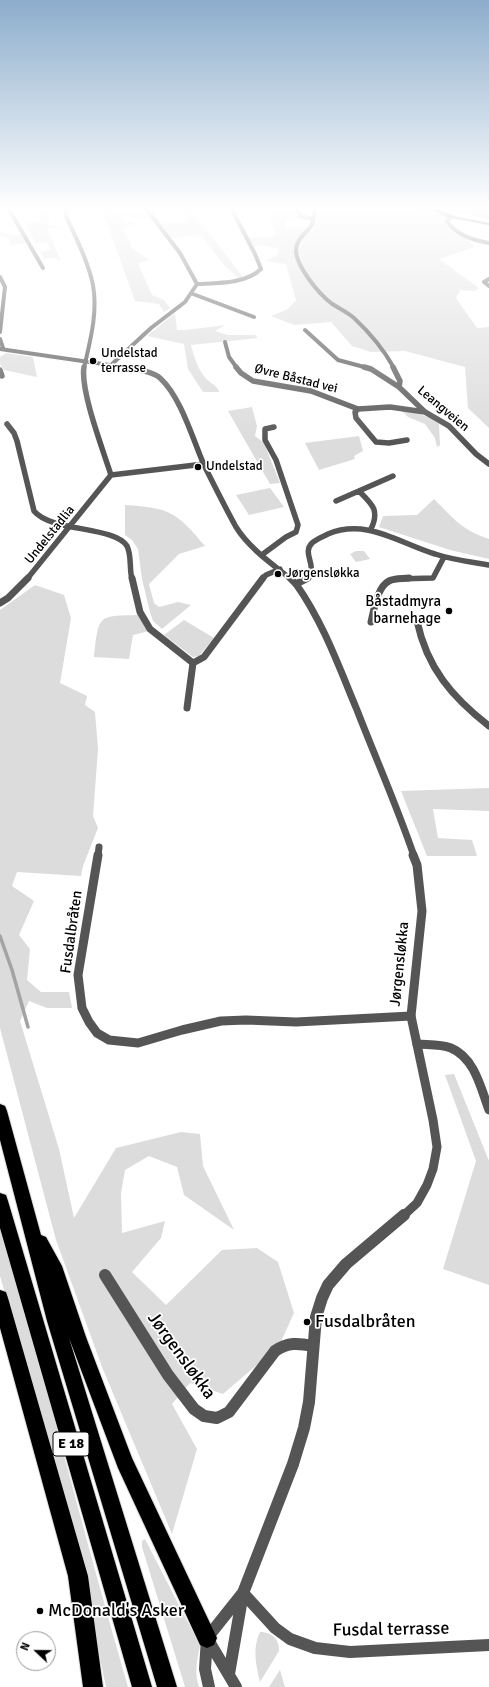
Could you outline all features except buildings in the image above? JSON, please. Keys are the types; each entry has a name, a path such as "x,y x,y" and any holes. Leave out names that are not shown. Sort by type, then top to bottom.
{"highway":[{"name":"E 18","path":"0,1111 55,1321 167,1687"},
{"name":"E 18","path":"0,1201 142,1687"},
{"name":"E 18","path":"31,1226 56,1272 77,1337 124,1462 207,1638"},
{"name":"E 18","path":"0,1298 78,1576 93,1687"}],"street":[{"path":"0,332 5,293 4,285"},
{"path":"0,339 1,348 85,361 111,365 149,373 159,377 166,384 175,398 194,438 204,464 111,475 84,384 83,374 85,361 93,325 94,293 92,285"},
{"path":"111,365 157,323 188,300 193,294 197,285"},
{"name":"Leangveien","path":"315,285 322,295 332,304 356,319 385,353 393,364 400,380 399,387 425,412 441,420 476,454 489,464"},
{"path":"193,294 254,317"},
{"path":"305,330 338,360 371,370 399,387"},
{"name":"Øvre Båstad vei","path":"225,342 229,357 233,364 246,378 260,383 318,394 358,408 390,407 425,412"},
{"path":"0,370 2,376"},
{"path":"358,408 355,412 356,418 371,438 376,442 389,444 407,440"},
{"path":"7,424 14,433 17,441 34,511 45,520 69,527 100,533 122,541 129,552 131,576 140,612 145,622 150,628 193,663"},
{"path":"263,554 286,537 296,532 298,525 276,460 265,440 266,430 274,427"},
{"name":"Jørgensløkka","path":"204,464 237,528 250,544 296,584 311,605 329,642 403,824 417,865 422,911 411,1016 433,1120 437,1147 433,1169 427,1185 417,1203 346,1264 328,1285 322,1298 316,1318 309,1402 304,1428 293,1464 243,1593 229,1674"},
{"name":"Undelstadlia","path":"0,603 8,598 30,576 111,475"},
{"path":"336,501 394,476"},
{"path":"359,491 375,510 377,517 371,529"},
{"path":"296,584 310,579 312,575 313,570 308,552 311,544 329,534 344,529 371,529 385,533 415,547 444,557 489,565"},
{"path":"434,578 444,557"},
{"path":"193,663 204,657 262,579 266,575 280,569"},
{"path":"434,578 438,584"},
{"path":"371,622 382,591 389,581 434,578"},
{"path":"417,621 420,638 433,665 447,687 468,710 489,726"},
{"path":"187,708 193,663"},
{"name":"Fusdalbråten","path":"99,847 78,975 82,1008 97,1034 109,1040 138,1043 204,1024 221,1021 246,1020 296,1022 411,1016"},
{"path":"417,1044 444,1046 452,1048 460,1053 469,1062 489,1110"},
{"name":"Jørgensløkka","path":"105,1275 168,1375 194,1409 204,1416 217,1418 229,1412 275,1351 284,1344 297,1342 313,1346"},
{"name":"Jørgensløkka","path":"207,1638 243,1593"},
{"name":"Fusdal terrasse","path":"243,1593 275,1628 290,1639 315,1648 350,1652 489,1645"},
{"path":"207,1638 236,1687"},
{"path":"207,1638 205,1669 209,1687"}],"shaded area":[{"path":"129,285 148,285 152,295 164,300 170,308 164,312 159,304 135,301"},
{"path":"292,285 474,285 479,288 475,291 460,290 456,298 477,328 489,327 489,428 468,408 465,367 405,351 371,352 352,346 331,322 294,325 271,316 288,309 296,300"},
{"path":"175,313 177,330 225,325 215,331 228,335 255,335 258,338 191,345 202,373 218,389 219,392 203,392 188,369 184,344 147,336"},
{"path":"6,353 33,357 37,377 4,370 0,364 0,357"},
{"path":"252,407 257,426 255,436 264,443 280,483 270,484 228,411"},
{"path":"401,410 421,414 439,424 440,445 437,447 435,438 425,424 408,417"},
{"path":"359,436 363,451 354,456 355,459 319,470 305,443"},
{"path":"270,488 284,507 249,515 236,495"},
{"path":"434,499 465,528 489,539 489,559 450,550 379,527 383,516 417,515"},
{"path":"125,505 153,508 163,510 171,514 187,526 205,546 179,554 149,584 154,603 159,607 178,602 191,605 162,629 153,621 150,612 142,579 138,549 132,540 125,535"},
{"path":"356,551 364,551 370,559 356,562 350,554"},
{"path":"35,585 64,595 71,618 60,683 87,696 85,705 95,712 98,749 93,816 98,828 83,866 81,876 17,872 12,886 34,901 19,935 30,949 27,980 41,992 69,992 72,1008 47,1008 29,1001 20,1021 59,1149 74,1218 116,1148 181,1132 200,1134 203,1166 234,1230 184,1195 177,1167 149,1156 125,1170 121,1193 122,1233 165,1221 161,1238 132,1272 166,1305 222,1250 257,1248 278,1262 294,1313 279,1346 223,1394 190,1383 172,1404 197,1449 172,1534 102,1367 56,1240 0,1028 0,610"},
{"path":"139,615 149,631 133,635 129,659 94,657 97,632 99,625 103,620 108,617 115,616"},
{"path":"184,620 214,638 199,656 193,657 164,635"},
{"path":"489,788 489,811 433,809 438,838 472,840 477,856 427,856 401,791"},
{"path":"454,1074 489,1161 489,1285 443,1269 476,1161 445,1075"},
{"path":"0,1221 128,1687 106,1687 71,1519 0,1276"},
{"path":"145,1539 200,1646 196,1672 199,1687 185,1687 142,1547 142,1541"},
{"path":"260,1632 268,1633 274,1637 278,1643 279,1651 260,1682 255,1650"},
{"path":"280,1670 285,1687 269,1687"}],"waterway":[{"path":"0,936 12,970 28,1027"}],"place":[{"name":"Undelstad terrasse","path":"93,361"},
{"name":"Undelstad","path":"198,467"},
{"name":"Jørgensløkka","path":"278,574"},
{"name":"Båstadmyra barnehage","path":"449,611"},
{"name":"Fusdalbråten","path":"307,1322"},
{"name":"McDonald's Asker","path":"40,1611"}]}
